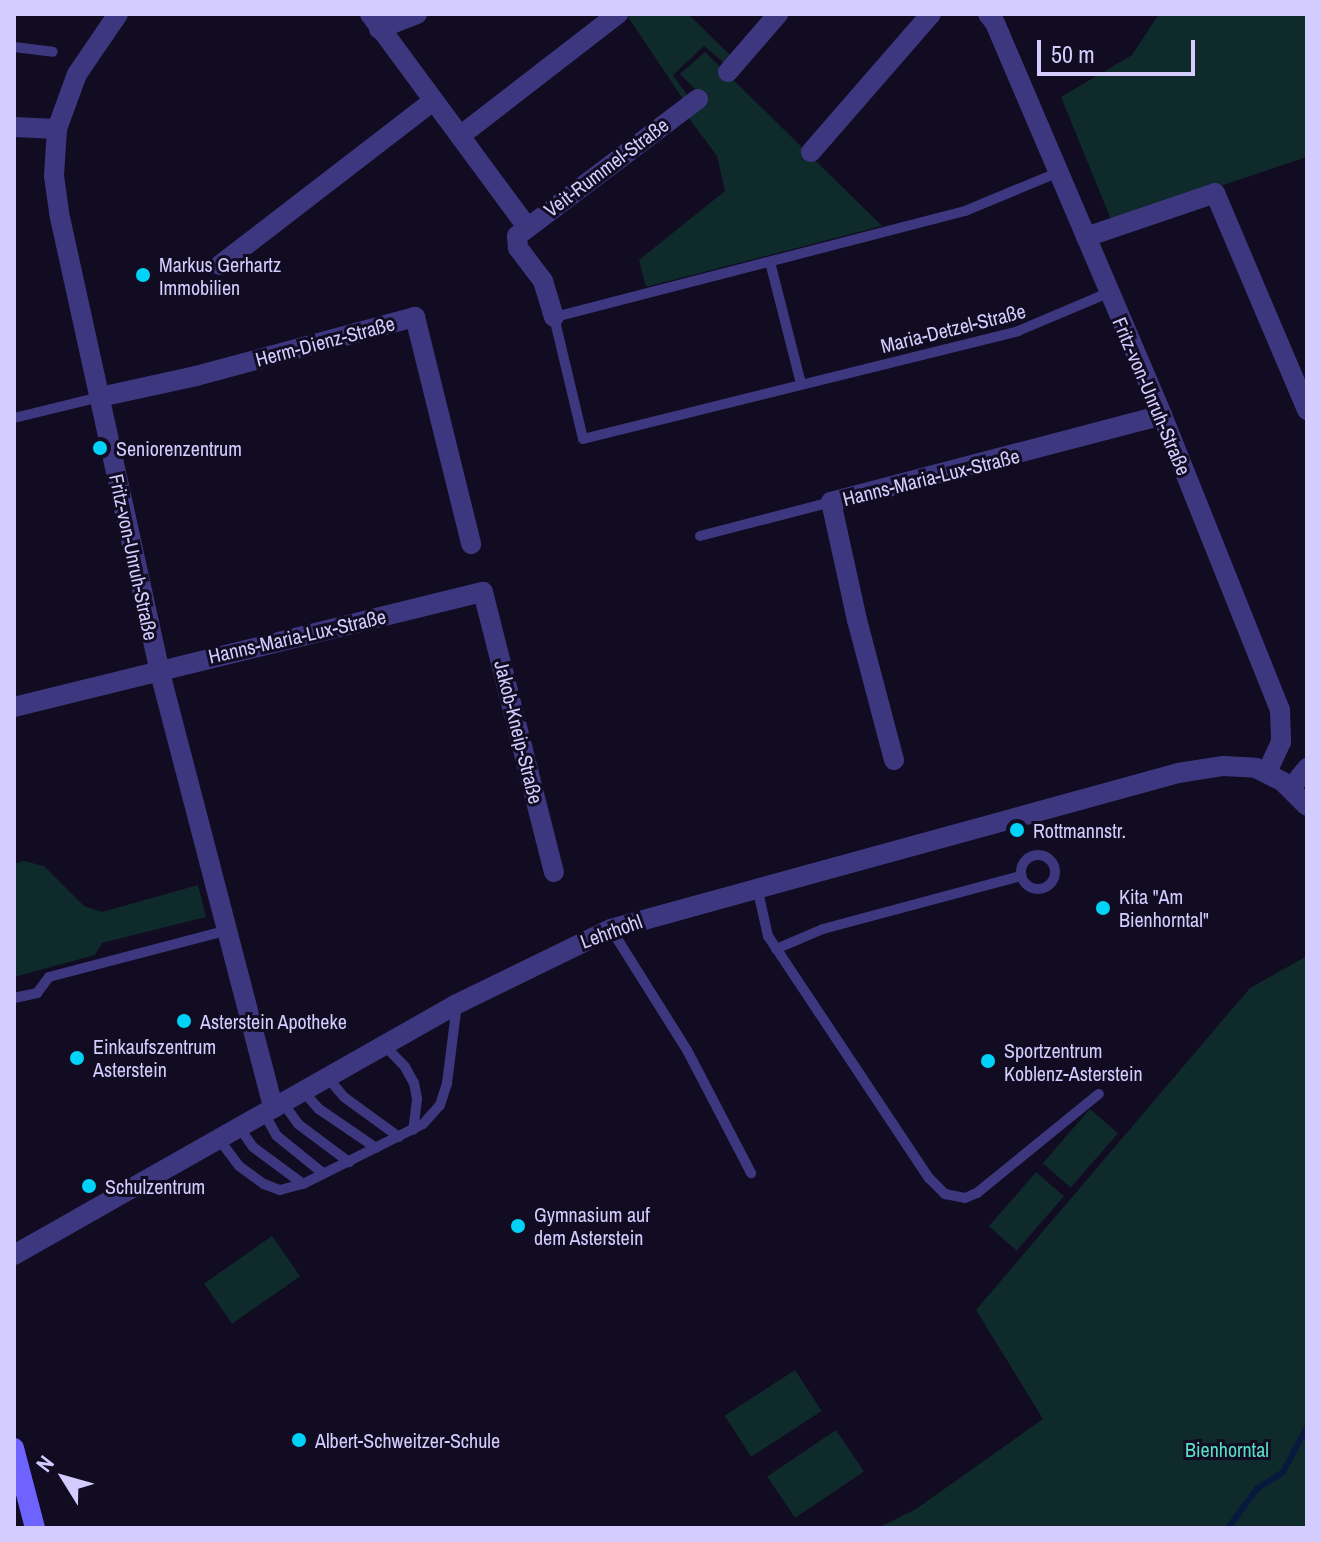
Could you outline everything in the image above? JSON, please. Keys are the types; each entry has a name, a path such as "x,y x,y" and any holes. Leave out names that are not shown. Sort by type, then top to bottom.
{"street":[{"name":"Fritz-von-Unruh-Straße","path":"118,14 77,74 57,129 54,176 59,213 159,669 273,1108"},
{"name":"Veit-Rummel-Straße","path":"417,14 375,21 527,227 698,99"},
{"path":"460,136 618,14"},
{"path":"728,72 778,14"},
{"path":"811,152 931,14"},
{"name":"Fritz-von-Unruh-Straße","path":"997,17 1280,710 1281,742 1267,772"},
{"path":"220,265 433,101"},
{"path":"14,127 57,129"},
{"path":"1086,237 1215,193 1307,410"},
{"path":"527,227 515,241 543,281 554,317"},
{"name":"Herm-Dienz-Straße","path":"100,397 196,376 415,317 471,544"},
{"name":"Hanns-Maria-Lux-Straße","path":"831,502 1162,415"},
{"path":"831,502 857,620 894,760"},
{"name":"Hanns-Maria-Lux-Straße","path":"14,707 483,592"},
{"name":"Jakob-Kneip-Straße","path":"483,592 554,872"},
{"name":"Lehrhohl","path":"15,1252 457,1004 611,929 1178,773 1236,765 1267,772"},
{"path":"1291,788 1307,768"},
{"path":"1267,772 1291,788 1307,806"},
{"path":"14,1448 35,1528"}],"lane":[{"path":"14,47 53,52"},
{"path":"554,317 965,211 1059,172"},
{"path":"770,262 801,384"},
{"name":"Maria-Detzel-Straße","path":"554,317 583,439 1018,331 1108,293"},
{"path":"14,418 100,397"},
{"name":"Hanns-Maria-Lux-Straße","path":"700,536 831,502"},
{"path":"776,949 823,929 1021,876"},
{"path":"757,887 765,929 776,949 929,1178 945,1194 965,1198 984,1188 1099,1094"},
{"path":"611,929 687,1050 751,1173"},
{"path":"14,998 37,993 49,977 228,930"},
{"path":"218,1138 234,1161 271,1188 290,1189 413,1130 430,1119 443,1095 457,1004"},
{"path":"385,1046 405,1067 414,1083 417,1099 413,1130"},
{"path":"328,1078 344,1097 399,1137"},
{"path":"304,1092 319,1109 376,1148"},
{"path":"273,1108 349,1162"},
{"path":"273,1108 277,1136 324,1174"},
{"path":"239,1127 253,1147 303,1184"}],"green space":[{"path":"626,14 688,14 731,56 725,64 704,46 673,75 688,96 683,99"},
{"path":"1159,14 1307,14 1307,157 1112,222 1061,97 1132,55"},
{"path":"705,52 882,226 646,287 639,260 725,191 717,156 687,116 705,99 680,74"},
{"path":"24,861 44,866 84,906 102,912 198,885 206,917 102,943 95,955 14,977 14,864"},
{"name":"Bienhorntal","path":"1307,956 1307,1528 878,1528 916,1509 1043,1419 976,1310 1250,988"},
{"path":"1090,1109 1118,1133 1071,1188 1043,1163"},
{"path":"1036,1172 1064,1196 1017,1251 989,1226"},
{"path":"272,1236 300,1276 232,1324 204,1284"},
{"path":"795,1370 822,1411 751,1457 725,1416"},
{"path":"836,1430 864,1471 795,1518 767,1476"}],"waterway":[{"path":"1228,1528 1257,1489 1283,1472 1307,1427"}],"place":[{"name":"Markus Gerhartz Immobilien","path":"143,275"},
{"name":"Seniorenzentrum","path":"100,448"},
{"name":"Rottmannstr.","path":"1017,830"},
{"name":"Kita \"Am Bienhorntal\"","path":"1103,908"},
{"name":"Asterstein Apotheke","path":"184,1021"},
{"name":"Einkaufszentrum Asterstein","path":"77,1058"},
{"name":"Sportzentrum Koblenz-Asterstein","path":"988,1061"},
{"name":"Schulzentrum","path":"89,1186"},
{"name":"Gymnasium auf dem Asterstein","path":"518,1226"},
{"name":"Albert-Schweitzer-Schule","path":"299,1440"}]}
